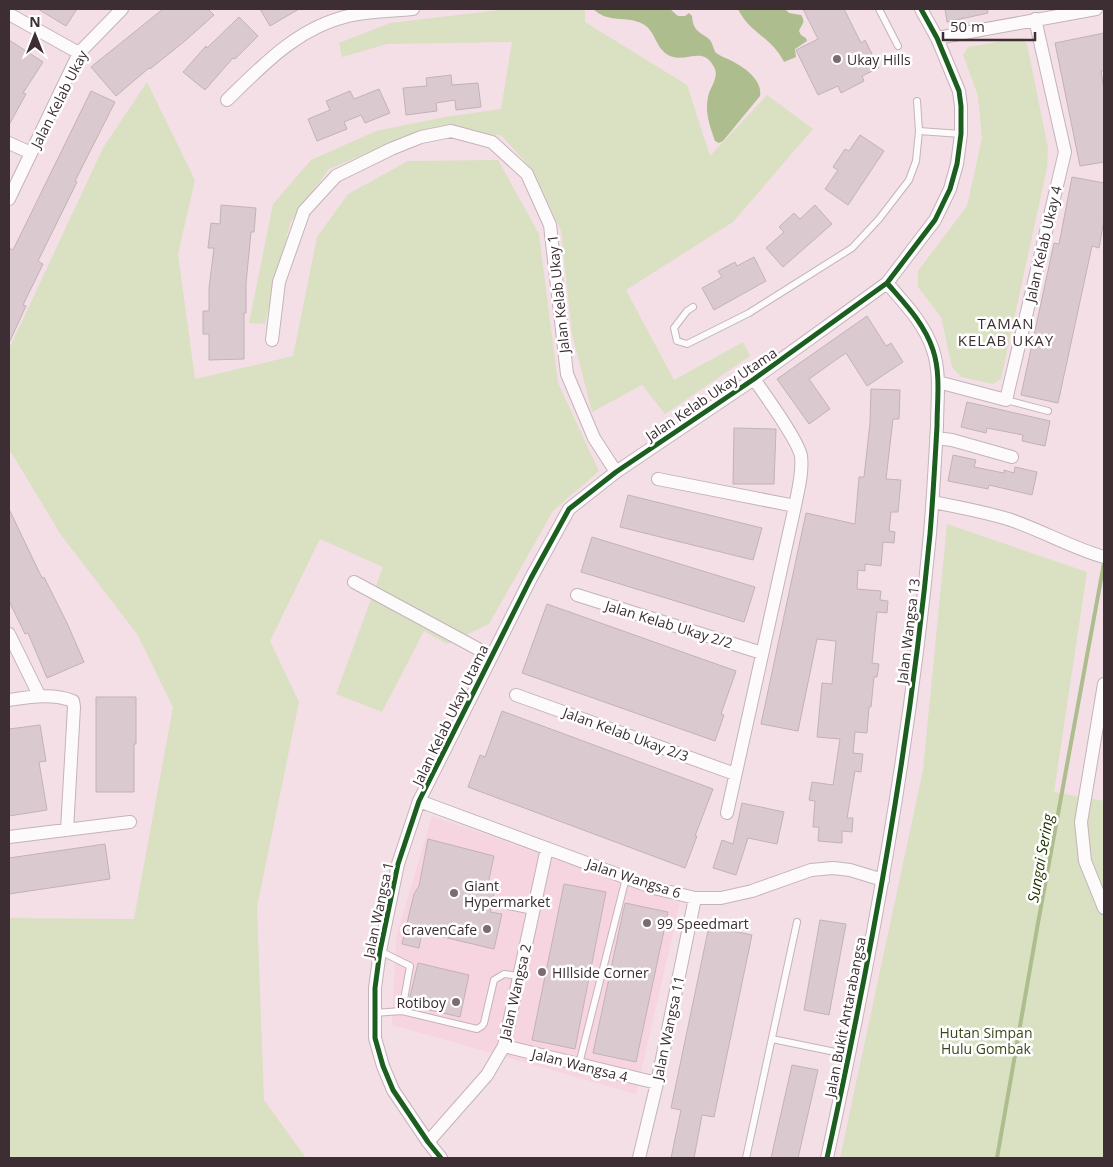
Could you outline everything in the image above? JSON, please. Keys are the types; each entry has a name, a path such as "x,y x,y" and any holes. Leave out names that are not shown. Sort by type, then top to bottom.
{"street":[{"name":"Jalan Kelab Ukay","path":"9,199 79,53 122,9"},
{"path":"226,100 269,59 305,32 348,16 413,9"},
{"name":"Jalan Kelab Ukay Utama","path":"419,801 531,578 569,509 616,472 754,379 887,283 935,220 950,190 957,164 961,134 961,106 959,91 937,38 921,9"},
{"path":"937,38 1035,19 1059,12 1096,9"},
{"path":"9,14 79,53"},
{"name":"Jalan Kelab Ukay 4","path":"1006,400 1065,152 1035,19"},
{"name":"Jalan Kelab Ukay 1","path":"272,340 279,282 304,211 336,176 391,149 421,137 451,131 492,142 527,174 550,225 567,374 594,438 616,472"},
{"path":"9,143 30,153"},
{"name":"Jalan Wangsa 13","path":"883,880 920,633 933,502 938,382 933,350 920,321 887,283"},
{"name":"Jalan Kelab Ukay Utama","path":"727,814 796,506 802,471 800,454 793,438 754,379"},
{"path":"938,382 1006,400"},
{"path":"936,438 952,440 1012,457"},
{"path":"658,479 796,506"},
{"path":"933,502 969,508 1012,520 1087,552 1104,557"},
{"path":"354,582 491,656"},
{"name":"Jalan Kelab Ukay 2/2","path":"577,595 762,653"},
{"path":"9,634 38,695"},
{"path":"1104,684 1081,822 1085,861 1104,908"},
{"path":"9,700 38,695 72,701 74,707 66,830"},
{"name":"Jalan Kelab Ukay 2/3","path":"516,695 735,774"},
{"name":"Jalan Wangsa 6","path":"419,801 654,888 695,898 721,898 752,891 818,869 850,870 883,880"},
{"name":"Jalan Wangsa 1","path":"419,801 398,864 380,951 374,1013 375,1038 383,1066 393,1090 441,1158"},
{"path":"9,837 130,822"},
{"name":"Jalan Wangsa 2","path":"428,1142 487,1075 504,1046 547,848"},
{"name":"Jalan Bukit Antarabangsa","path":"827,1158 850,1055 883,880"},
{"name":"Jalan Wangsa 11","path":"639,1158 657,1084 695,898"},
{"name":"Jalan Wangsa 4","path":"504,1046 657,1084"}],"lane":[{"path":"880,9 898,46"},
{"path":"693,307 687,310 674,328 677,341 687,344 749,313 852,248 879,219 909,180 916,161 919,131 917,101"},
{"path":"919,131 961,134"},
{"path":"1006,400 1048,411"},
{"path":"579,1064 626,878"},
{"path":"493,903 533,910"},
{"path":"746,1158 797,922"},
{"path":"380,951 410,966 402,1011"},
{"path":"374,1013 402,1011 476,1028 484,1023 494,980 504,974 519,976"},
{"path":"772,1039 850,1055"}],"shaded area":[{"path":"593,9 670,9 678,16 685,16 689,13 692,16 695,28 709,39 716,53 741,66 756,79 759,85 760,96 723,141 719,143 715,141 707,111 709,93 716,74 710,60 700,56 676,58 670,56 661,49 651,31 643,24 637,21 611,18 599,14"},
{"path":"738,9 785,9 789,13 801,15 803,21 799,31 807,41 795,49 796,57 784,62 773,47 748,24"},
{"path":"432,816 680,903 636,1094 392,1025 396,937"}],"green space":[{"path":"508,9 585,9 585,22 687,85 710,156 767,95 813,129 733,222 626,290 674,380 743,342 750,356 665,414 642,385 592,412 572,334 561,231 534,172 501,135 412,134 329,169 290,223 265,324 249,323 273,204 311,160 376,131 445,117 501,109 512,42 387,44 342,57 339,43 390,23"},
{"path":"1020,38 1027,44 1048,148 1047,168 1001,379 993,384 961,377 952,367 941,317 918,287 918,271 967,206 982,138 978,96 963,55 968,47"},
{"path":"147,82 195,180 178,254 195,379 293,356 317,237 348,194 408,161 498,160 539,234 558,383 599,471 553,511 489,624 447,644 424,631 382,712 336,694 383,567 320,539 270,641 299,702 257,907 264,1100 306,1158 9,1158 9,918 134,919 173,707 137,634 61,535 11,452 9,453 9,349 103,148"},
{"name":"Hutan Simpan Hulu Gombak","path":"947,524 1087,572 1054,792 1104,801 1104,1158 840,1158 923,770"}],"building":[{"path":"38,9 77,9 66,26"},
{"path":"163,9 208,9 214,15 116,96 91,67"},
{"path":"260,9 299,9 270,26"},
{"name":"Ukay Hills","path":"803,9 844,9 861,43 865,40 879,68 862,76 864,81 841,93 838,86 818,95 796,50 818,39"},
{"path":"945,9 987,9 988,13 947,22"},
{"path":"239,17 258,36 235,59 233,58 205,90 183,72 206,46 207,48"},
{"path":"1104,33 1104,71 1101,71 1104,90 1104,162 1080,166 1055,43"},
{"path":"9,40 43,62 23,93 26,94 9,125"},
{"path":"451,75 452,85 478,83 481,107 456,110 455,100 436,103 437,111 406,115 403,88 427,86 426,78"},
{"path":"379,89 390,113 365,123 361,115 344,122 347,129 317,141 308,119 330,110 326,101 350,91 354,99"},
{"path":"91,91 115,102 75,181 77,182 38,261 43,264 23,305 26,306 9,343 9,248 13,250"},
{"path":"860,135 884,151 848,205 825,189 838,170 833,167 845,149 849,151"},
{"path":"1072,177 1104,183 1104,220 1099,248 1092,246 1058,403 1021,395 1054,243 1059,244"},
{"path":"221,205 256,208 254,232 251,232 246,284 244,359 209,360 209,334 203,334 203,311 209,311 209,288 214,248 208,248 211,223 220,224"},
{"path":"815,205 832,224 783,267 766,248 784,232 779,227 794,213 800,219"},
{"path":"754,257 766,281 714,310 702,288 722,277 718,271 735,262 737,266"},
{"path":"867,316 886,346 891,343 903,362 867,386 846,353 809,379 830,409 809,424 777,379"},
{"path":"871,389 900,390 899,419 893,419 886,479 901,480 898,512 891,512 889,531 895,532 894,543 883,542 881,566 865,564 865,571 858,570 857,589 881,591 880,600 888,601 887,613 877,612 872,663 879,664 877,677 874,677 867,733 855,732 853,753 863,754 861,772 855,771 847,818 853,818 852,832 842,831 842,843 818,841 819,827 813,827 815,801 809,800 812,782 833,785 840,739 817,737 822,683 832,684 836,641 817,639 798,731 761,724 806,513 855,524 859,477 864,477 870,423"},
{"path":"967,402 1050,421 1045,446 1022,441 1023,435 987,428 986,433 961,427"},
{"path":"734,428 776,429 774,484 733,484"},
{"path":"953,455 976,460 974,467 1004,473 1004,470 1014,473 1015,467 1037,472 1032,495 989,485 988,489 948,481"},
{"path":"628,495 762,528 753,560 620,527"},
{"path":"9,509 42,578 44,577 67,623 84,662 47,678 28,633 25,634 9,601"},
{"path":"592,537 755,587 744,622 581,572"},
{"path":"547,604 736,671 721,714 724,715 715,741 522,673"},
{"path":"96,697 136,697 134,792 96,792"},
{"path":"502,711 713,789 685,868 468,787 480,755 485,757"},
{"path":"40,725 46,761 39,762 47,810 9,816 9,729"},
{"path":"742,803 784,812 777,844 748,838 736,875 713,868 722,840 733,844"},
{"name":"Giant Hypermarket","path":"428,839 494,856 487,889 494,892 493,898 489,900 488,904 491,907 490,912 502,914 494,949 422,932 419,948 402,944 414,894 419,886"},
{"path":"105,844 110,879 9,894 9,858"},
{"path":"564,884 606,892 575,1049 532,1040"},
{"path":"625,903 668,912 636,1062 593,1053"},
{"path":"820,920 846,924 829,1015 804,1010"},
{"path":"709,926 752,935 714,1117 702,1115 694,1158 671,1158 681,1110 671,1108"},
{"path":"418,963 469,975 460,1017 408,1005"},
{"path":"792,1065 818,1070 798,1158 771,1158"}],"waterway":[{"name":"Sungai Sering","path":"997,1158 1104,563"}],"cycle path":[{"path":"441,1158 393,1090 383,1066 375,1038 375,988 380,951 398,864 419,801 531,578 569,509 616,472 754,379 887,283 935,220 950,189 957,164 961,134 961,106 959,91 937,38 921,9"},
{"path":"827,1158 844,1081 888,848 912,692 922,613 933,494 938,397 937,368 933,350 925,331 887,283"}],"place":[{"name":"Ukay Hills","path":"837,59"},
{"name":"Giant Hypermarket","path":"454,893"},
{"name":"99 Speedmart","path":"647,923"},
{"name":"CravenCafe","path":"487,929"},
{"name":"HIllside Corner","path":"542,972"},
{"name":"Rotiboy","path":"456,1002"}],"district":[{"name":"TAMAN KELAB UKAY","path":"1006,332"}]}
